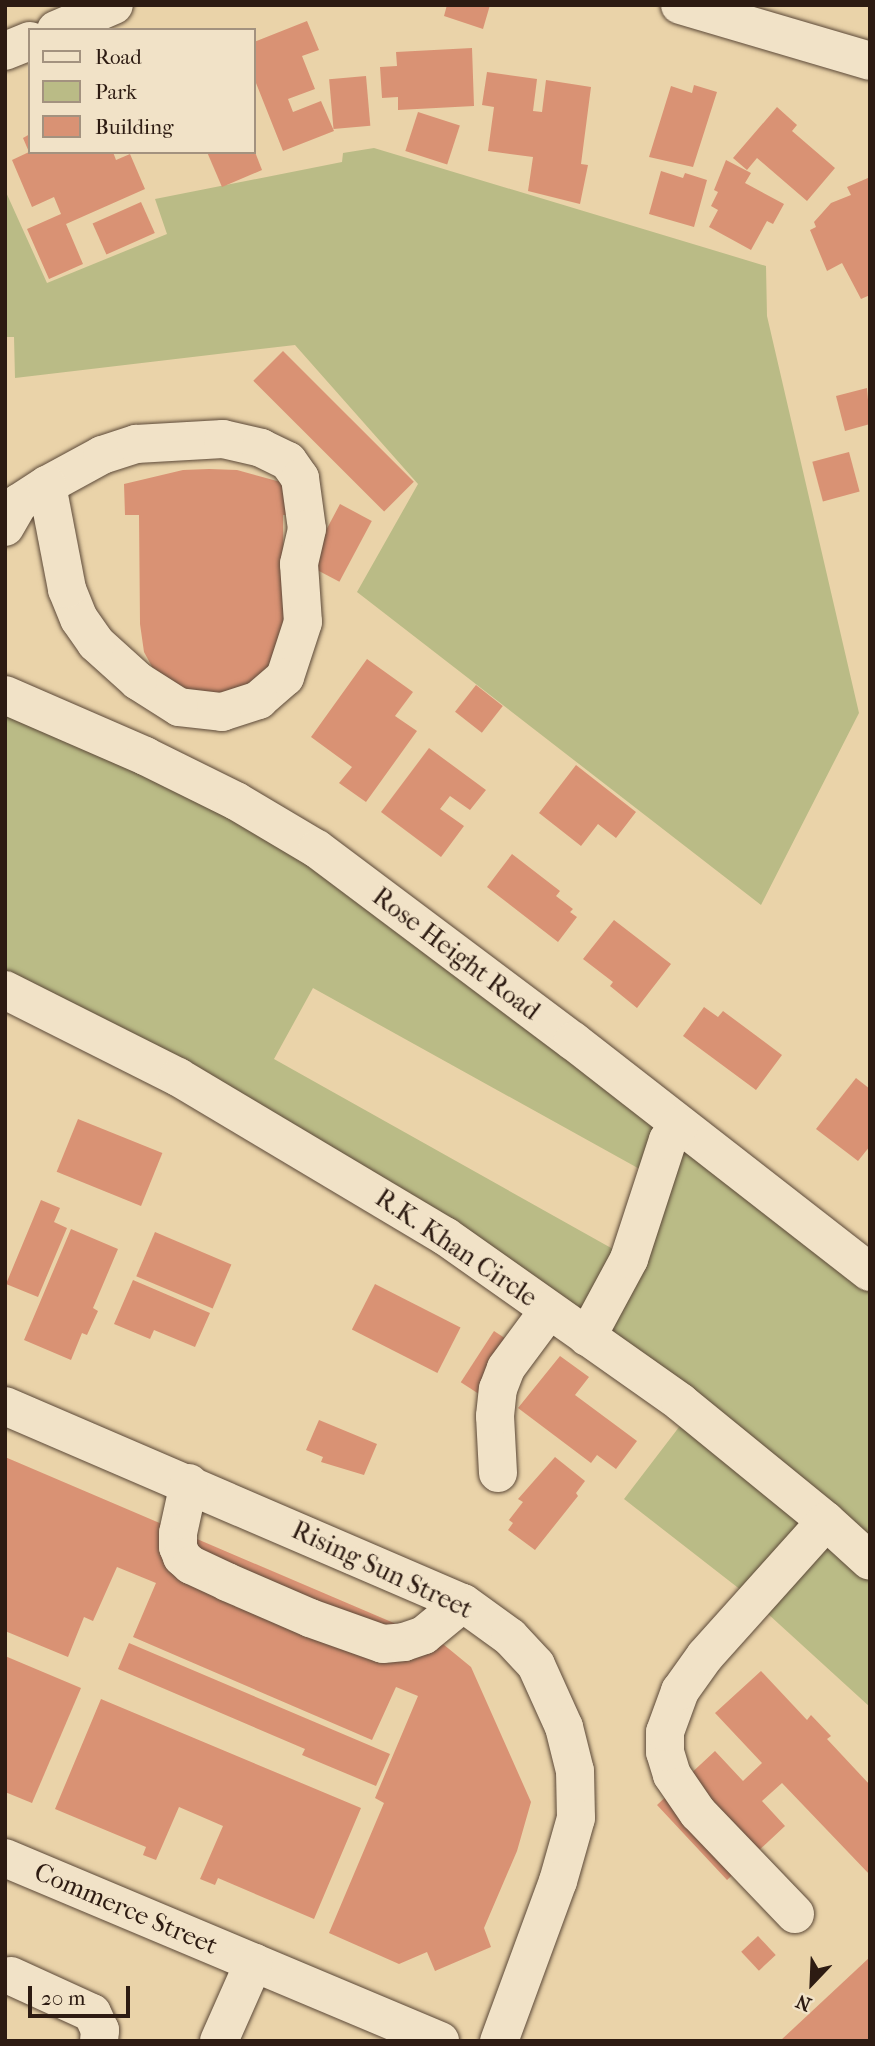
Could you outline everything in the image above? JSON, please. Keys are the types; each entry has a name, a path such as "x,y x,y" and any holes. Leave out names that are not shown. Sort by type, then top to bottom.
{"street":[{"path":"62,28 114,5"},
{"path":"680,5 870,61"},
{"path":"5,51 28,42"},
{"path":"5,527 19,503 47,485 102,455 136,444 223,439 261,448 288,461 300,478 307,529 299,564 303,622 285,677 259,700 222,712 178,707 138,681 96,643 79,619 67,589 47,485"},
{"name":"Rose Height Road","path":"5,695 145,756 236,801 317,849 870,1272"},
{"name":"R.K. Khan Circle","path":"5,990 178,1077 445,1236 680,1402 827,1521 870,1561"},
{"path":"587,1337 629,1259 668,1140 680,1126"},
{"path":"498,1473 495,1416 498,1389 506,1368 549,1310"},
{"name":"Rising Sun Street","path":"5,1406 190,1483 463,1603 510,1637 536,1665 564,1727 575,1771 576,1818 499,2041"},
{"path":"190,1483 178,1533 178,1547 182,1557 191,1565 227,1582 310,1618 383,1644 404,1642 424,1635 463,1603"},
{"path":"795,1914 698,1813 672,1776 665,1752 665,1732 680,1692 705,1656 827,1521"},
{"name":"Commerce Street","path":"5,1858 440,2041"},
{"path":"219,2041 254,1962"},
{"path":"11,1976 92,2012 100,2030 99,2041"}],"green space":[{"path":"374,148 766,266 767,316 859,713 761,905 357,592 418,484 295,345 15,378 14,337 5,337 5,190 47,283 167,234 155,199 342,162 343,153"},
{"path":"5,694 237,799 870,1272 870,1707 746,1594 624,1499 689,1414 585,1337 5,993","holes":["313,988 654,1177 629,1258 274,1059"]}],"building":[{"path":"447,5 490,5 483,29 444,16"},
{"path":"307,21 319,50 302,56 315,89 288,99 293,112 321,101 334,131 283,151 256,83 256,41"},
{"path":"472,48 474,106 398,110 398,97 382,98 380,67 397,66 396,52"},
{"path":"487,72 537,79 533,111 542,112 546,80 591,87 581,164 588,165 580,204 528,191 533,157 488,151 494,107 482,105"},
{"path":"366,76 370,126 333,129 329,79"},
{"path":"694,85 717,92 693,167 649,157 671,86 692,93"},
{"path":"777,107 797,125 792,131 835,168 807,201 757,158 747,170 733,158"},
{"path":"418,112 460,126 447,165 405,151"},
{"path":"28,135 28,150 23,138"},
{"path":"28,152 114,154 116,160 130,154 145,189 66,224 83,264 49,279 27,229 61,214 54,197 32,207 12,160"},
{"path":"208,154 256,154 262,170 222,187"},
{"path":"726,160 751,173 745,183 784,204 773,224 767,221 751,250 709,227 718,210 711,206 718,192 714,190"},
{"path":"661,171 683,178 685,173 707,180 694,227 649,214"},
{"path":"868,178 870,295 861,299 842,263 827,271 810,230 816,227 814,222 831,203 851,195 847,187"},
{"path":"141,202 155,233 106,255 93,224"},
{"path":"283,351 414,482 384,512 253,381"},
{"path":"867,388 870,424 845,431 836,396"},
{"path":"849,452 860,492 823,501 812,462"},
{"path":"183,470 237,470 288,484 288,515 283,515 284,622 276,662 238,696 200,699 156,674 144,652 140,624 139,515 125,515 124,484"},
{"path":"340,504 372,521 339,582 308,565"},
{"path":"367,659 413,692 395,716 417,731 366,802 339,783 352,767 311,737"},
{"path":"476,685 503,706 482,733 455,712"},
{"path":"429,748 486,790 470,810 450,796 440,809 464,826 441,857 381,812"},
{"path":"576,765 636,812 616,838 598,824 581,846 539,813"},
{"path":"512,854 560,891 556,896 573,909 570,912 577,917 558,942 487,887"},
{"path":"614,920 671,964 637,1008 610,986 613,982 583,959"},
{"path":"704,1007 718,1017 723,1011 782,1055 756,1090 683,1036"},
{"path":"856,1078 870,1089 870,1146 858,1161 816,1129"},
{"path":"78,1119 162,1153 141,1206 57,1172"},
{"path":"41,1200 60,1208 54,1222 67,1228 38,1297 6,1284"},
{"path":"71,1229 118,1249 93,1308 98,1311 87,1335 82,1333 71,1360 24,1340"},
{"path":"155,1232 231,1264 213,1309 136,1276"},
{"path":"133,1280 210,1313 195,1347 154,1330 150,1339 114,1324"},
{"path":"375,1284 461,1328 437,1373 352,1329"},
{"path":"494,1331 514,1344 481,1395 461,1382"},
{"path":"560,1356 589,1377 575,1395 637,1441 616,1469 597,1455 591,1463 518,1408"},
{"path":"319,1420 377,1444 364,1475 321,1462 323,1457 306,1450"},
{"path":"5,1457 443,1644 471,1667 531,1802 517,1851 484,1928 491,1947 435,1971 427,1952 399,1964 329,1933 384,1803 375,1798 418,1696 396,1687 372,1740 133,1637 156,1583 117,1567 93,1621 84,1617 68,1657 5,1631"},
{"path":"555,1457 585,1481 576,1493 578,1496 535,1550 508,1530 513,1523 509,1520 523,1502 518,1499"},
{"path":"129,1643 390,1754 376,1786 302,1755 305,1749 118,1669"},
{"path":"5,1656 81,1688 32,1803 5,1792"},
{"path":"761,1671 807,1720 811,1715 831,1736 827,1739 870,1785 870,1875 782,1783 762,1801 785,1826 727,1880 657,1805 715,1751 743,1781 762,1763 715,1713"},
{"path":"101,1699 361,1808 314,1919 218,1878 215,1885 200,1879 223,1826 179,1807 156,1860 143,1855 146,1847 55,1809"},
{"path":"758,1936 776,1955 759,1971 741,1952"},
{"path":"870,1957 870,2041 780,2041"}]}
